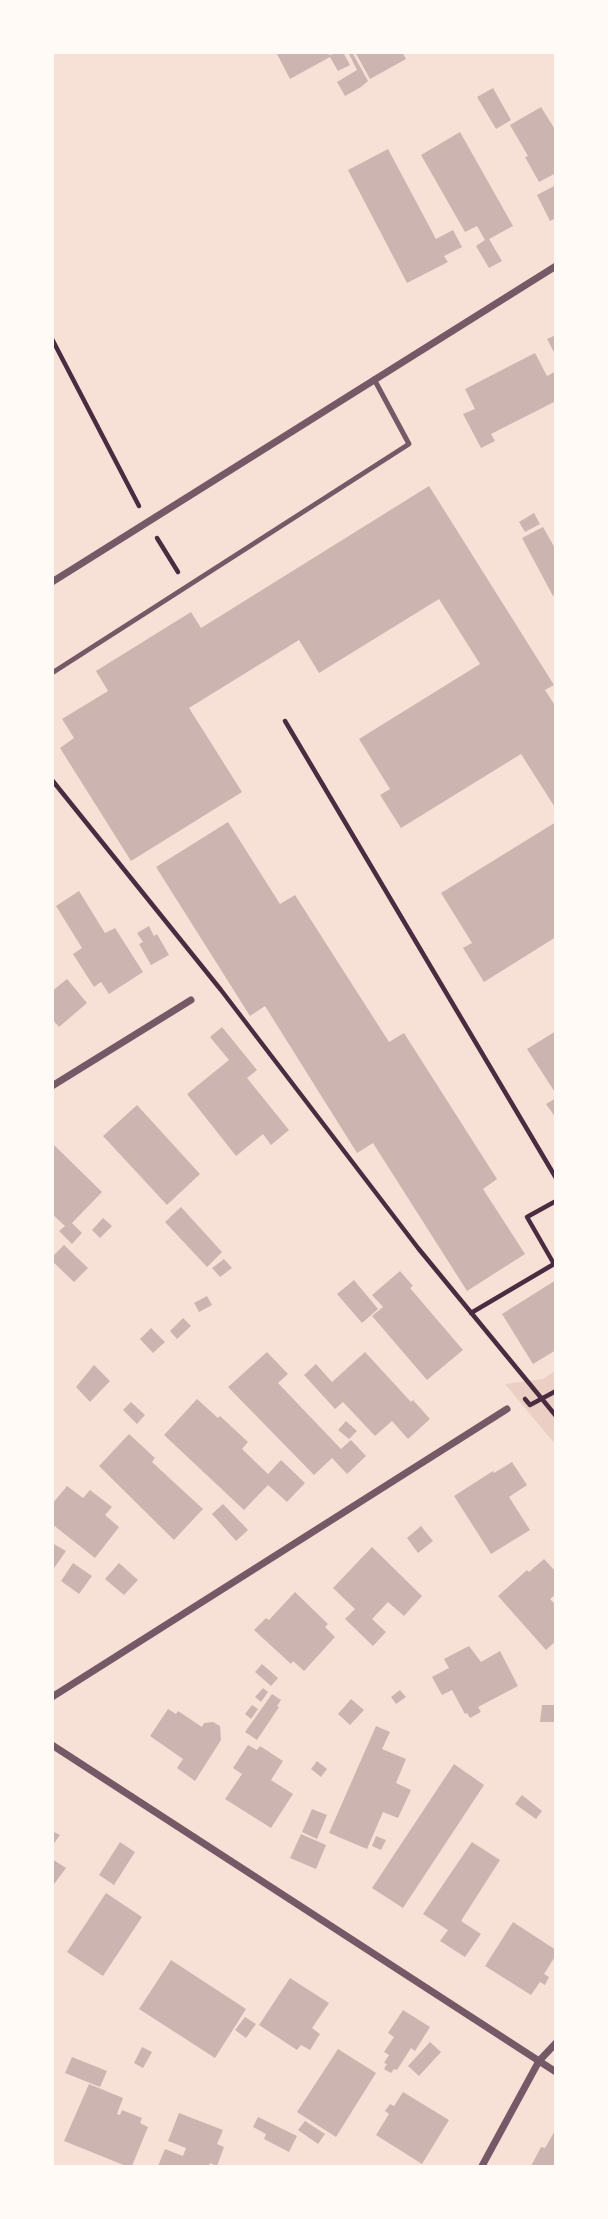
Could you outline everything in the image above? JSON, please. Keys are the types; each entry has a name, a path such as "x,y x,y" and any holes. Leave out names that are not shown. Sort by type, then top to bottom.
{"street":[{"path":"52,582 555,266"},
{"path":"52,1086 191,1000"},
{"path":"52,1697 507,1409"},
{"path":"52,1745 555,2072"},
{"path":"482,2166 539,2061 555,2043"}],"lane":[{"path":"52,673 409,444 374,379"}],"path":[{"path":"52,339 148,522 186,587"},
{"path":"285,721 555,1178"},
{"path":"52,780 220,990 418,1248 555,1416"},
{"path":"214,994 220,990"},
{"path":"471,1313 554,1264 527,1217 555,1201"},
{"path":"530,1405 555,1391"}],"shaded area":[{"path":"555,1371 555,1444 505,1384 543,1379"}],"building":[{"path":"276,52 328,52 329,55 343,52 350,65 338,71 330,57 290,79"},
{"path":"348,52 352,52 368,81 345,96 337,82 357,70"},
{"path":"355,52 402,52 406,59 370,79"},
{"path":"493,88 511,120 496,129 477,97"},
{"path":"541,107 556,131 556,173 539,182 510,125"},
{"path":"460,132 513,226 489,239 502,261 489,268 476,246 485,240 477,226 465,232 421,155"},
{"path":"388,149 436,239 453,230 462,247 444,256 448,262 407,283 348,170"},
{"path":"556,185 556,218 550,221 537,195"},
{"path":"556,335 556,356 547,339"},
{"path":"535,353 547,376 556,371 556,401 491,434 495,441 481,448 463,414 475,409 465,389"},
{"path":"429,486 554,685 545,690 556,707 556,809 521,754 401,828 380,795 390,789 359,739 480,664 439,599 319,673 299,640 189,708 242,792 131,861 60,748 74,738 62,719 108,691 96,671 191,612 201,628"},
{"path":"534,513 540,524 525,532 519,522"},
{"path":"543,527 556,550 556,595 553,596 522,538"},
{"path":"228,822 280,904 295,895 389,1042 404,1033 497,1179 483,1189 525,1254 467,1291 373,1143 357,1153 265,1006 250,1016 156,867"},
{"path":"556,822 556,937 484,982 463,948 472,943 441,893"},
{"path":"79,891 105,933 115,928 143,972 109,994 101,982 94,987 73,954 82,948 56,906"},
{"path":"149,926 169,955 151,965 139,944 143,942 137,933"},
{"path":"67,979 87,1003 59,1027 52,1019 52,991"},
{"path":"222,1027 257,1070 247,1078 289,1130 271,1145 263,1134 236,1156 187,1094 229,1060 210,1037"},
{"path":"556,1031 556,1094 527,1049"},
{"path":"556,1098 556,1118 546,1104"},
{"path":"137,1105 200,1174 167,1205 103,1136"},
{"path":"52,1143 102,1192 72,1223 82,1233 72,1244 59,1231 65,1226 52,1214"},
{"path":"181,1207 222,1252 207,1267 165,1222"},
{"path":"103,1218 112,1226 100,1238 92,1230"},
{"path":"64,1245 88,1268 74,1282 52,1261 52,1257"},
{"path":"224,1259 232,1268 220,1277 212,1268"},
{"path":"400,1271 413,1286 410,1288 463,1350 427,1380 372,1316 383,1307 372,1295"},
{"path":"354,1280 378,1309 362,1323 337,1294"},
{"path":"556,1280 556,1350 533,1364 502,1314"},
{"path":"207,1296 212,1305 199,1312 194,1303"},
{"path":"183,1318 191,1326 177,1339 170,1331"},
{"path":"151,1328 165,1342 153,1353 140,1339"},
{"path":"267,1352 288,1374 278,1383 341,1449 351,1440 366,1456 347,1474 332,1458 314,1475 228,1387"},
{"path":"365,1352 430,1419 408,1439 392,1421 375,1436 343,1402 335,1409 304,1375 316,1364 332,1382"},
{"path":"94,1365 110,1381 90,1402 76,1387"},
{"path":"197,1399 248,1442 242,1449 268,1474 281,1460 305,1483 287,1502 268,1485 244,1510 164,1435"},
{"path":"131,1402 145,1415 137,1424 123,1410"},
{"path":"346,1421 357,1431 349,1439 338,1430"},
{"path":"129,1434 155,1458 152,1462 203,1509 174,1540 99,1466"},
{"path":"512,1462 527,1485 509,1497 530,1530 491,1554 454,1496"},
{"path":"67,1486 83,1498 90,1490 112,1507 105,1515 119,1527 95,1558 52,1524 52,1504"},
{"path":"223,1504 248,1530 236,1541 212,1514"},
{"path":"421,1526 433,1541 418,1553 407,1538"},
{"path":"52,1543 66,1551 52,1571"},
{"path":"372,1547 422,1596 404,1616 388,1602 372,1619 386,1632 373,1646 345,1619 355,1609 333,1588"},
{"path":"544,1559 556,1572 556,1594 550,1599 556,1605 556,1641 546,1650 498,1596"},
{"path":"73,1563 92,1576 79,1594 61,1581"},
{"path":"119,1563 138,1580 124,1595 105,1579"},
{"path":"295,1592 328,1624 325,1627 335,1637 304,1671 293,1661 291,1664 254,1630 266,1618 269,1620"},
{"path":"469,1646 481,1662 500,1651 518,1686 478,1707 481,1712 470,1718 452,1690 442,1695 432,1677 449,1668 444,1659"},
{"path":"262,1664 278,1678 271,1686 255,1672"},
{"path":"263,1688 268,1692 261,1702 255,1697"},
{"path":"400,1690 406,1697 396,1704 391,1697"},
{"path":"272,1694 281,1700 277,1706 279,1707 257,1740 245,1732"},
{"path":"351,1699 364,1710 350,1725 338,1714"},
{"path":"252,1705 258,1709 251,1719 245,1714"},
{"path":"542,1705 556,1705 556,1722 540,1722"},
{"path":"168,1709 176,1714 178,1711 202,1727 204,1723 213,1722 220,1726 221,1740 195,1781 177,1768 183,1759 150,1736"},
{"path":"376,1726 390,1732 382,1749 406,1759 396,1783 411,1790 398,1818 383,1812 367,1849 329,1833"},
{"path":"248,1745 257,1750 260,1746 283,1761 271,1780 293,1794 271,1828 225,1799 242,1774 233,1768"},
{"path":"317,1761 327,1769 321,1777 311,1769"},
{"path":"454,1764 484,1785 403,1908 372,1888"},
{"path":"522,1795 542,1811 536,1819 515,1804"},
{"path":"312,1809 327,1815 317,1839 302,1832"},
{"path":"52,1831 60,1835 52,1846"},
{"path":"301,1834 326,1845 316,1869 290,1858"},
{"path":"376,1836 386,1840 381,1850 372,1846"},
{"path":"120,1842 135,1852 114,1885 99,1875"},
{"path":"472,1842 500,1860 461,1921 481,1934 465,1957 440,1941 448,1930 423,1914"},
{"path":"52,1859 66,1868 52,1887"},
{"path":"106,1893 142,1917 103,1976 67,1952"},
{"path":"513,1922 556,1950 556,1955 544,1974 549,1977 545,1985 540,1982 531,1995 485,1966"},
{"path":"171,1960 246,2009 215,2058 139,2009"},
{"path":"290,1978 329,2003 312,2028 320,2034 310,2050 301,2045 297,2050 259,2025"},
{"path":"403,2010 430,2027 415,2051 411,2048 397,2070 394,2069 391,2073 384,2069 389,2055 384,2052 394,2037 388,2033"},
{"path":"245,2017 256,2024 246,2038 235,2030"},
{"path":"430,2042 441,2052 419,2076 408,2066"},
{"path":"142,2047 152,2052 143,2068 134,2063"},
{"path":"338,2049 376,2073 336,2137 297,2112"},
{"path":"72,2057 107,2071 100,2087 65,2073"},
{"path":"89,2084 123,2098 117,2114 120,2115 122,2110 142,2118 140,2123 148,2127 132,2166 64,2141"},
{"path":"403,2092 449,2120 422,2164 376,2135 389,2114 385,2111 390,2104 394,2106"},
{"path":"179,2113 223,2130 217,2144 224,2147 217,2166 210,2163 209,2166 158,2166 165,2149 183,2156 186,2148 168,2141"},
{"path":"258,2117 297,2136 289,2152 264,2139 266,2134 253,2127"},
{"path":"305,2121 325,2134 318,2144 298,2130"},
{"path":"556,2129 556,2166 531,2166 541,2147 545,2148"}]}
